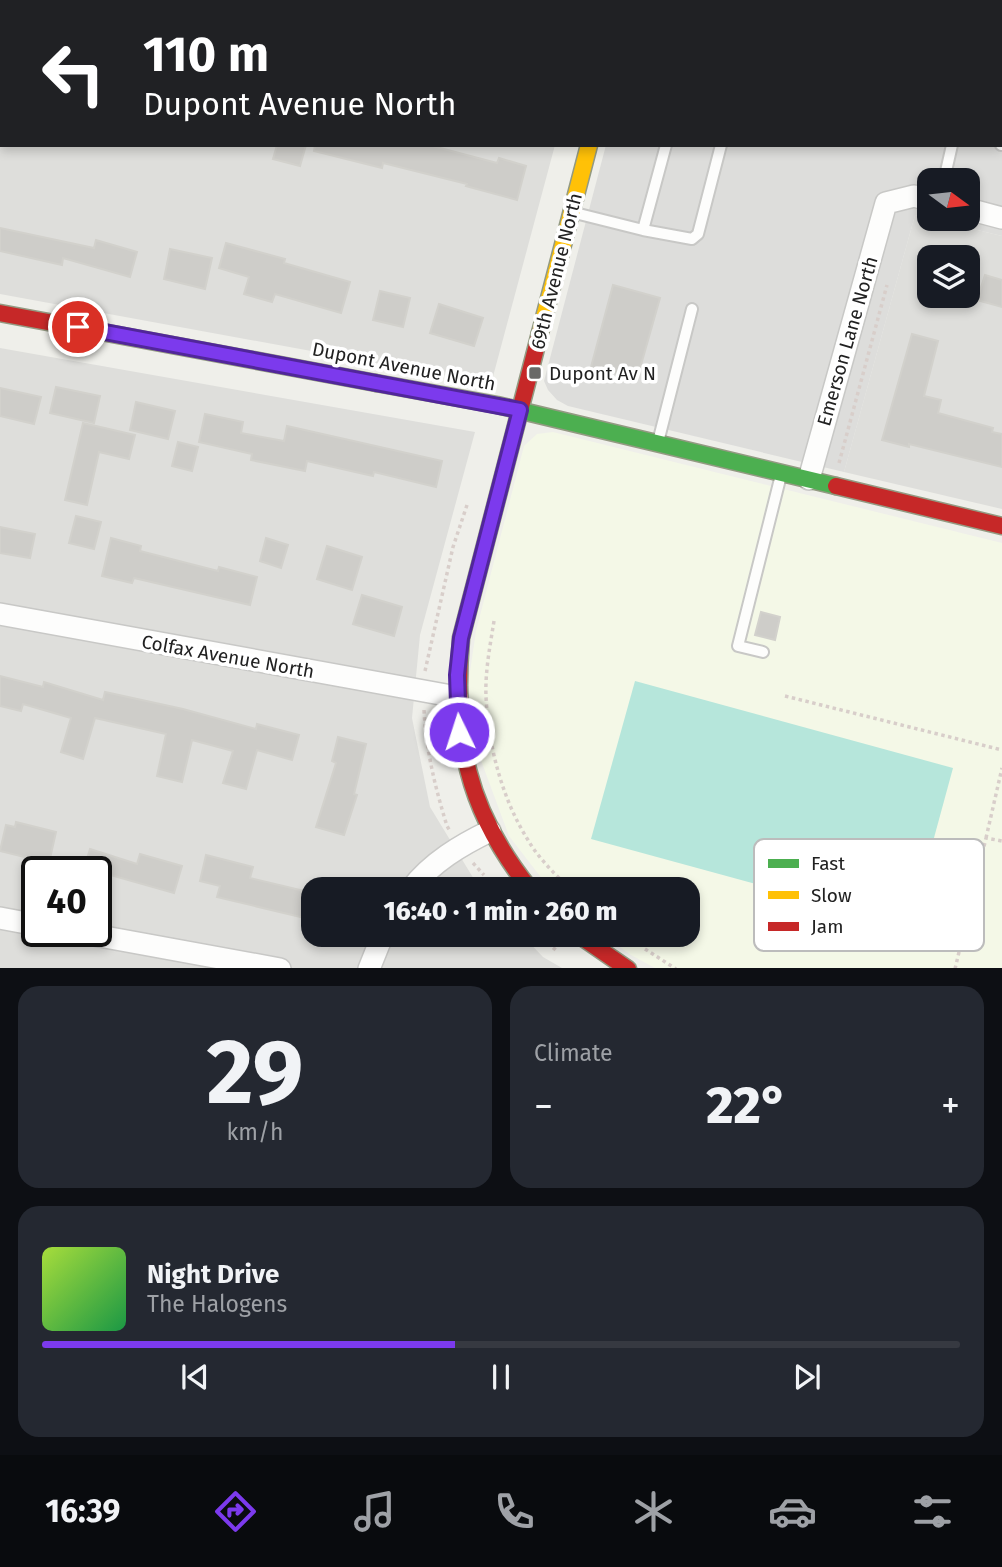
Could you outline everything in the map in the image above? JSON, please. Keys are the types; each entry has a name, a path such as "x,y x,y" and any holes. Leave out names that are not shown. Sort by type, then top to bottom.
{"street":[{"name":"69th Avenue North","path":"520,877 490,831 468,778 459,732 457,697 461,638 588,147"},
{"name":"Emerson Lane North","path":"809,479 886,203 917,197"},
{"path":"980,212 1002,218"},
{"name":"Dupont Avenue North","path":"0,313 520,410 1002,526"},
{"name":"Colfax Avenue North","path":"0,614 457,697"},
{"path":"423,877 460,845 490,831"},
{"path":"0,918 21,922"},
{"path":"112,938 280,968"},
{"path":"369,968 378,947"},
{"path":"596,947 628,968"}],"lane":[{"path":"643,230 665,147"},
{"path":"570,212 692,239 698,234 720,147"},
{"path":"947,168 952,147"},
{"path":"657,443 692,309"},
{"path":"762,652 738,646 782,473"}],"path":[{"path":"833,485 887,282"},
{"path":"785,696 1002,750"},
{"path":"984,847 1002,768"},
{"path":"986,838 1002,841"},
{"path":"642,947 676,968"}],"shaded area":[{"path":"0,147 554,147 491,384 0,294"},
{"path":"605,147 1002,147 1002,236 980,231 980,168 917,168 917,215 844,472 568,406 557,400 544,381"},
{"path":"915,215 917,231 980,231 1002,236 1002,509 844,472"},
{"path":"0,348 475,432 420,635 412,718 430,807 473,877 301,877 301,947 533,947 543,957 562,968 0,968"},
{"path":"553,432 1002,543 1002,968 655,968 620,947 700,947 700,877 541,877 509,836 479,755 468,685 476,631 524,446 537,434"},
{"path":"635,681 953,768 934,839 754,839 754,883 591,839"}],"building":[{"path":"276,147 305,147 300,166 273,159"},
{"path":"315,147 437,147 497,163 499,158 526,166 517,200 466,186 467,184 383,163 382,168 314,151"},
{"path":"0,228 94,248 96,240 137,252 130,277 63,258 62,265 0,251"},
{"path":"226,243 285,259 284,263 350,282 341,313 275,294 272,302 244,294 249,277 219,268"},
{"path":"170,249 212,258 205,289 164,279"},
{"path":"985,275 1002,280 1002,307 980,301"},
{"path":"613,285 660,298 637,379 591,367"},
{"path":"380,291 410,298 403,327 373,320"},
{"path":"439,304 483,318 474,346 430,333"},
{"path":"912,334 938,341 924,396 941,400 938,413 993,428 992,432 1002,434 1002,467 882,440"},
{"path":"56,387 100,396 94,423 50,413"},
{"path":"0,388 41,397 34,424 0,416"},
{"path":"136,402 175,411 168,439 130,430"},
{"path":"205,414 243,422 241,433 284,441 287,426 442,461 436,487 374,472 373,476 307,461 305,471 251,460 252,454 199,442"},
{"path":"83,423 135,435 129,459 99,452 87,505 65,500"},
{"path":"178,442 198,447 192,471 172,466"},
{"path":"76,516 101,522 94,549 69,543"},
{"path":"0,527 35,534 30,558 0,553"},
{"path":"111,538 141,546 140,551 218,571 219,567 257,577 250,605 134,578 132,583 102,576"},
{"path":"266,538 288,545 281,568 260,561"},
{"path":"327,546 362,557 352,590 317,579"},
{"path":"362,595 402,607 394,636 353,624"},
{"path":"761,612 780,617 775,640 755,635"},
{"path":"0,676 43,687 44,682 103,700 105,692 256,729 257,724 299,735 292,760 257,750 246,789 223,783 233,751 192,740 182,782 157,776 166,734 95,718 83,759 61,752 71,718 23,704 21,711 0,706"},
{"path":"338,737 366,744 354,794 357,795 344,835 316,827 336,763 332,761"},
{"path":"16,822 56,832 51,856 21,856 0,851 6,825 15,827"},
{"path":"90,849 112,856 88,856"},
{"path":"140,854 182,866 174,893 112,875 112,856 137,864"},
{"path":"206,855 253,867 250,878 301,890 301,917 217,897 220,886 200,881"}],"traffic: fast":[{"path":"376,383 497,405 836,486"}],"traffic: slow":[{"path":"540,333 588,147"}],"traffic: jam":[{"path":"0,313 376,383"},
{"path":"521,877 491,830 468,771 462,741 459,675 461,638 540,333"},
{"path":"836,486 1002,526"},
{"path":"596,947 627,968"}],"place":[{"name":"Dupont Av N","path":"535,373"}],"route":[{"path":"78,327 520,410 461,638 457,675 459,732"}]}
